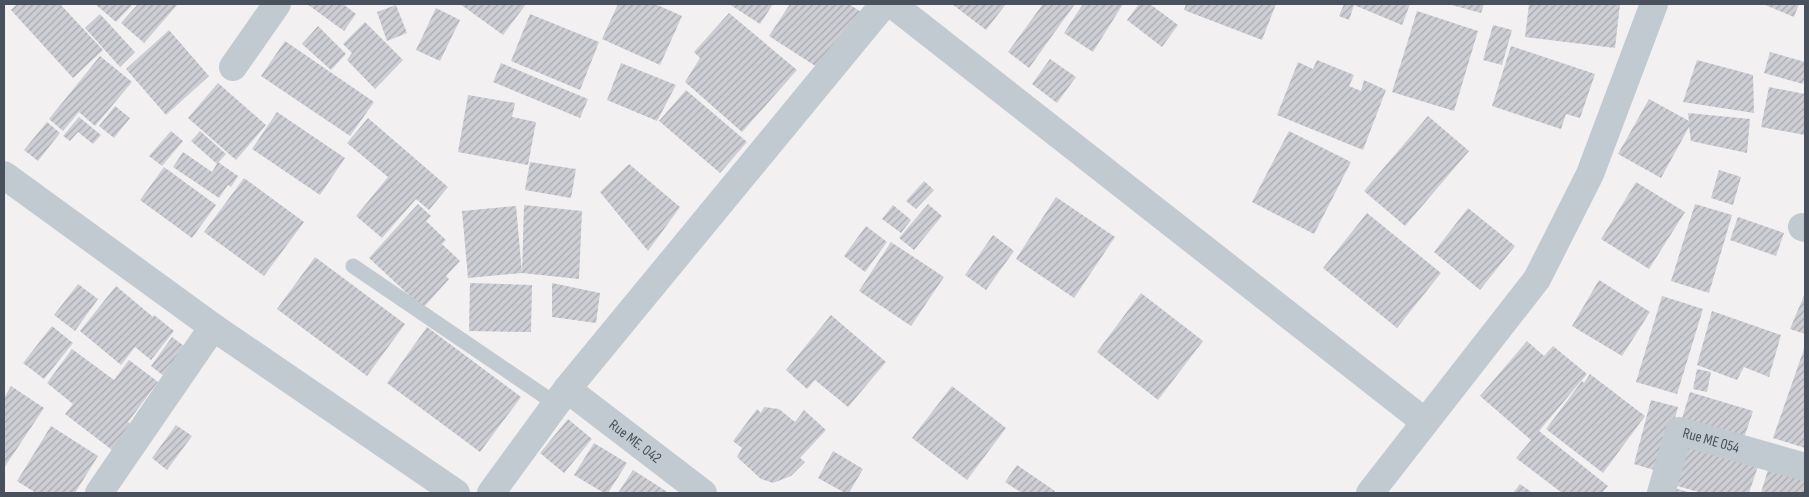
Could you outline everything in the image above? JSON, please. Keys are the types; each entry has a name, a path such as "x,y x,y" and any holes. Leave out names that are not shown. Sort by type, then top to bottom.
{"street":[{"path":"233,67 277,4"},
{"path":"491,493 562,396 884,4"},
{"path":"892,4 1425,422"},
{"path":"1370,493 1537,279 1590,174 1654,4"},
{"path":"4,175 213,327 456,493"},
{"path":"99,493 213,327"},
{"name":"Rue ME. 042","path":"562,396 703,493"},
{"name":"Rue ME 054","path":"1661,493 1679,431 1805,468"}],"lane":[{"path":"353,266 562,396"}],"building":[{"path":"17,4 60,4 103,50 73,78 11,10"},
{"path":"95,4 133,4 116,22"},
{"path":"138,4 178,4 144,43 121,23"},
{"path":"307,4 343,4 356,14 344,31"},
{"path":"460,4 526,4 503,35"},
{"path":"618,4 655,4 682,16 660,65 602,39"},
{"path":"729,4 773,4 760,24"},
{"path":"790,4 849,4 861,12 823,71 769,36"},
{"path":"952,4 1006,4 986,30"},
{"path":"1043,4 1075,4 1029,68 1008,52"},
{"path":"1083,4 1123,4 1093,52 1064,33"},
{"path":"1139,4 1150,4 1178,25 1162,47 1127,20"},
{"path":"1186,4 1276,4 1262,40 1184,10"},
{"path":"1344,4 1410,4 1402,25 1354,5 1349,20 1339,16"},
{"path":"1448,4 1484,4 1481,13"},
{"path":"1529,4 1620,4 1615,48 1525,37"},
{"path":"1763,4 1799,4 1794,17"},
{"path":"396,5 407,33 387,41 377,12"},
{"path":"436,8 460,20 440,61 416,50"},
{"path":"1417,11 1478,31 1454,111 1392,92"},
{"path":"729,13 797,70 742,132 685,82 700,58 694,52"},
{"path":"100,14 135,52 120,67 85,28"},
{"path":"530,14 599,42 580,90 511,61"},
{"path":"365,22 403,60 375,89 347,60 352,53 343,44"},
{"path":"1493,25 1512,30 1502,65 1483,60"},
{"path":"318,26 346,54 331,70 302,44"},
{"path":"169,30 209,76 166,115 126,69"},
{"path":"285,41 374,102 350,136 261,76"},
{"path":"1511,46 1595,74 1580,118 1566,114 1561,129 1492,106"},
{"path":"1770,52 1805,62 1803,84 1764,73"},
{"path":"100,56 132,82 95,126 79,112 63,131 49,119"},
{"path":"1050,59 1076,77 1057,103 1032,84"},
{"path":"1317,60 1354,75 1349,86 1361,91 1364,80 1386,90 1363,150 1277,115 1298,62 1313,69"},
{"path":"1697,60 1753,75 1754,113 1683,102"},
{"path":"501,63 588,99 580,118 493,82"},
{"path":"621,63 676,85 657,121 607,100"},
{"path":"218,83 266,125 236,160 188,118"},
{"path":"1769,87 1805,94 1805,135 1761,127"},
{"path":"686,90 747,142 720,173 659,121"},
{"path":"468,95 515,103 512,117 536,122 528,165 458,152"},
{"path":"1649,99 1689,121 1688,113 1750,119 1747,153 1691,141 1689,127 1661,178 1618,154"},
{"path":"115,106 130,118 114,138 99,126"},
{"path":"277,112 345,158 320,195 252,149"},
{"path":"1428,116 1469,151 1405,226 1364,191"},
{"path":"79,117 101,135 93,144 78,132 70,141 63,136"},
{"path":"368,118 448,187 429,210 416,199 382,238 356,216 388,177 347,143"},
{"path":"47,122 60,133 38,161 24,150"},
{"path":"171,131 183,141 162,166 149,156"},
{"path":"200,131 226,154 217,164 191,141"},
{"path":"1289,131 1351,162 1314,234 1252,202"},
{"path":"183,152 212,172 218,162 238,176 231,187 228,185 219,198 173,167"},
{"path":"530,162 576,169 571,198 525,190"},
{"path":"629,164 680,207 648,251 600,192"},
{"path":"164,167 216,205 192,238 140,200"},
{"path":"1719,170 1741,177 1733,205 1711,198"},
{"path":"244,178 304,222 264,276 204,232"},
{"path":"924,181 934,190 916,209 906,201"},
{"path":"1636,182 1685,212 1649,269 1601,239"},
{"path":"1056,197 1115,237 1074,298 1016,259"},
{"path":"418,204 431,216 426,221 446,240 442,244 460,261 446,276 449,279 423,308 369,258"},
{"path":"928,204 942,216 914,250 899,238"},
{"path":"1695,204 1732,215 1709,293 1671,281"},
{"path":"524,205 582,211 579,279 522,273"},
{"path":"893,205 911,220 901,233 882,219"},
{"path":"516,206 522,273 468,278 462,211"},
{"path":"1468,208 1515,246 1480,290 1434,252"},
{"path":"1367,213 1441,273 1397,328 1323,268"},
{"path":"1738,217 1784,233 1776,256 1730,240"},
{"path":"866,226 887,242 865,272 844,256"},
{"path":"993,235 1014,251 986,290 965,275"},
{"path":"891,242 944,277 911,326 859,291"},
{"path":"315,257 405,324 367,376 277,309"},
{"path":"1599,280 1650,312 1622,356 1572,326"},
{"path":"470,283 532,285 531,332 469,331"},
{"path":"552,283 600,293 596,323 552,317"},
{"path":"78,284 98,299 75,331 54,315"},
{"path":"116,286 153,317 154,315 174,331 151,360 135,347 121,365 80,331"},
{"path":"1141,293 1203,341 1158,400 1097,352"},
{"path":"1805,293 1805,334 1790,329"},
{"path":"1662,296 1703,309 1677,394 1636,382"},
{"path":"1712,311 1781,335 1769,377 1744,367 1737,380 1697,365"},
{"path":"831,315 886,362 848,407 815,380 807,389 786,370"},
{"path":"52,326 73,343 44,379 23,363"},
{"path":"427,327 521,397 480,452 387,383"},
{"path":"172,337 192,352 170,381 151,366"},
{"path":"1527,341 1544,356 1553,346 1587,374 1539,431 1608,486 1602,493 1562,493 1516,458 1531,440 1480,396"},
{"path":"1805,346 1805,448 1773,438"},
{"path":"72,349 114,380 129,360 158,382 128,422 132,425 112,450 65,414 73,404 47,383"},
{"path":"1697,369 1711,372 1707,392 1693,389"},
{"path":"1590,374 1645,416 1603,473 1546,429 1582,381 1584,383"},
{"path":"11,386 44,408 4,468 4,398"},
{"path":"952,386 1006,428 967,480 912,438"},
{"path":"1690,392 1753,411 1743,441 1681,422"},
{"path":"1651,400 1678,407 1661,472 1634,464"},
{"path":"764,407 779,409 795,422 804,410 826,430 800,458 805,462 791,476 773,483 761,479 737,457 742,448 733,441 757,409 761,413"},
{"path":"568,419 592,439 564,473 540,453"},
{"path":"176,425 192,436 167,470 152,458"},
{"path":"51,426 98,456 75,493 36,493 17,481"},
{"path":"1687,441 1759,463 1749,493 1702,493 1674,485"},
{"path":"594,443 627,463 608,493 604,493 574,475"},
{"path":"833,451 863,469 849,493 845,493 818,478"},
{"path":"1017,465 1055,491 1054,493 1022,493 1005,482"},
{"path":"1769,466 1805,477 1805,493 1761,493"},
{"path":"633,470 669,493 618,493"},
{"path":"1520,484 1533,493 1513,493"},
{"path":"1667,486 1692,493 1666,493"}]}
